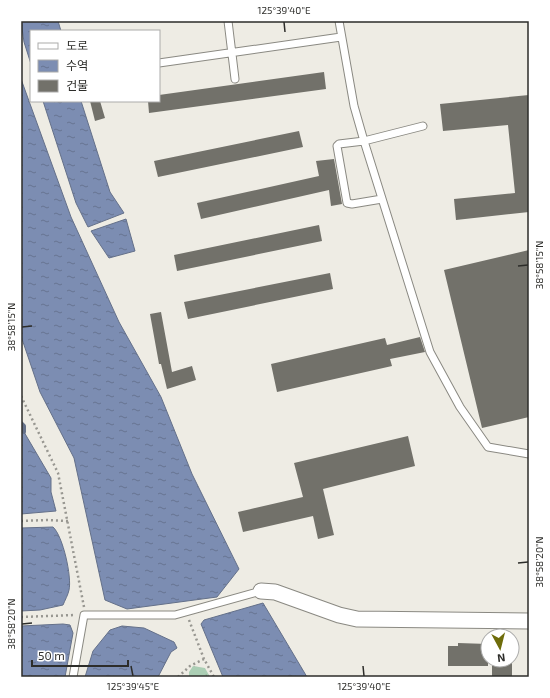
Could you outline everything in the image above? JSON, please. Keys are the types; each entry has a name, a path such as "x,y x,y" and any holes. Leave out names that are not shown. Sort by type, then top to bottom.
{"street":[{"path":"261,591 275,592 339,615 357,619 529,621"}],"lane":[{"path":"228,21 235,79"},
{"path":"339,21 354,106 430,352 460,407 488,447 529,454"},
{"path":"160,63 341,37"},
{"path":"382,199 352,204 347,203 337,146 339,144 364,141 423,126"},
{"path":"73,677 84,614 175,615 187,613 261,591"}],"path":[{"path":"21,396 58,473 84,614 21,618"},
{"path":"21,521 68,521"},
{"path":"187,613 204,659 214,677"},
{"path":"180,676 190,666 204,659"}],"green space":[{"path":"193,666 205,668 210,677 189,676 189,672"}],"water":[{"path":"21,21 58,21 61,30 30,30 30,61 24,42"},
{"path":"21,79 71,217 119,322 161,397 192,474 239,569 217,597 127,609 105,600 74,458 40,392 21,336"},
{"path":"43,102 81,102 110,192 124,213 88,227 76,203"},
{"path":"126,219 135,251 109,258 91,231"},
{"path":"24,432 51,478 51,492 56,511 21,514 21,433"},
{"path":"53,527 57,532 66,557 70,584 68,594 63,605 40,610 21,611 21,528"},
{"path":"263,603 307,677 223,677 201,624 204,620"},
{"path":"70,625 73,633 65,677 21,677 21,626"},
{"path":"122,626 144,628 174,642 177,648 171,652 158,677 85,677 93,651 110,630"}],"building":[{"path":"324,72 326,89 149,113 148,102 160,102 160,95"},
{"path":"529,95 529,212 456,220 454,199 515,193 508,125 443,131 440,104"},
{"path":"90,102 100,102 105,118 95,121"},
{"path":"299,131 303,147 158,177 154,161"},
{"path":"334,159 342,204 331,206 329,190 201,219 197,203 319,176 316,161"},
{"path":"319,225 322,241 177,271 174,255"},
{"path":"529,250 529,417 482,428 444,270"},
{"path":"330,273 333,289 188,319 184,302"},
{"path":"161,312 172,372 192,366 196,380 167,389 161,364 159,364 150,314"},
{"path":"420,337 425,352 390,359 392,366 277,392 271,364 385,338 387,345"},
{"path":"408,436 415,466 323,489 334,535 318,539 313,516 243,532 238,512 303,497 294,463"},
{"path":"458,643 480,644 480,666 448,666 448,646 458,646"},
{"path":"492,668 512,668 512,677 492,677"}],"waterway":[{"path":"21,423 24,426 24,432"}]}
